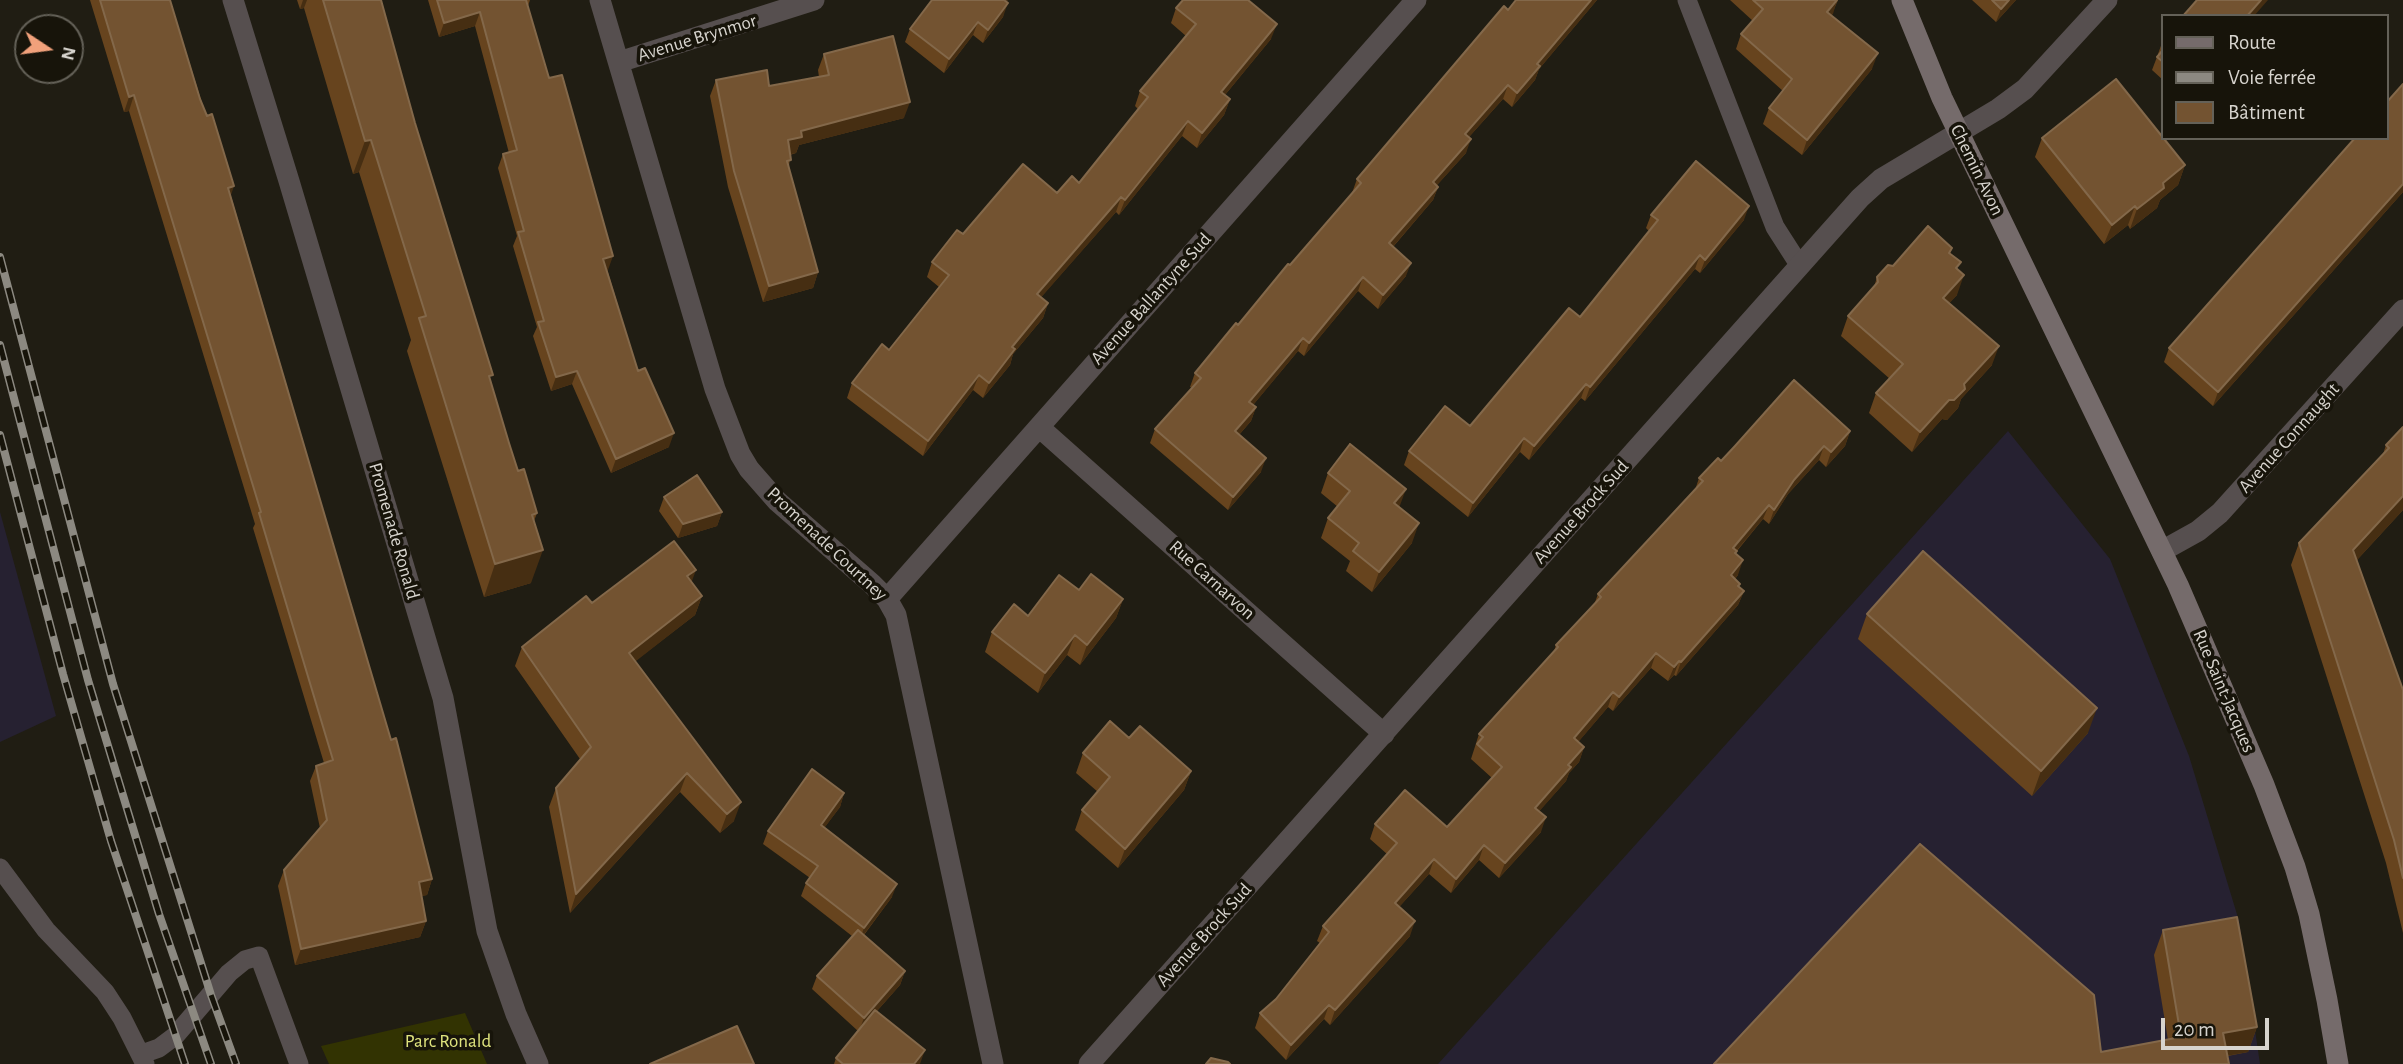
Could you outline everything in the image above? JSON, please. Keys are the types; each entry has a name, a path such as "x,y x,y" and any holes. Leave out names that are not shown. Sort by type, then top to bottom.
{"main road":[{"name":"Chemin Avon","path":"1902,0 1934,80 2058,337"},
{"name":"Rue Saint-Jacques","path":"2058,337 2162,551 2264,785 2295,867 2318,956 2338,1064"}],"street":[{"name":"Promenade Ronald","path":"233,0 443,698 487,932 516,1014 538,1064"},
{"name":"Promenade Courtney","path":"600,0 715,389 740,454 749,469 777,501 887,599 896,615 993,1064"},
{"name":"Avenue Brynmor","path":"619,62 814,0"},
{"name":"Avenue Ballantyne Sud","path":"887,599 1416,0"},
{"name":"Avenue Brock Sud","path":"1089,1064 1860,198 1881,179 1998,109 2025,89 2107,0"},
{"name":"Avenue Connaught","path":"2162,551 2198,531 2220,513 2403,310"},
{"name":"Rue Carnarvon","path":"1039,427 1384,734"}],"lane":[{"path":"1687,0 1775,227 1800,266"},
{"path":"0,868 46,930 106,992 144,1059 175,1036 229,973 245,960 258,956 299,1064"}],"shaded area":[{"path":"2008,431 2110,559 2189,756 2239,921 2260,1064 1438,1064"},
{"path":"0,512 56,716 0,742"}],"green space":[{"name":"Parc Ronald","path":"465,1013 487,1064 329,1064 321,1046"}],"building":[{"path":"100,0 170,0 200,99 207,116 212,114 234,186 228,188 391,740 396,738 432,879 419,882 426,921 301,949 284,870 327,820 316,766 333,760 259,513 261,512 134,95 129,97"},
{"path":"323,0 381,0 415,123 493,375 489,376 509,443 518,471 524,469 537,513 532,515 543,550 495,564 419,318 426,316 371,140 365,141"},
{"path":"437,0 526,0 549,78 562,75 613,256 603,259 638,371 645,368 674,433 616,459 577,371 556,377 538,322 544,321 518,232 524,231 503,154 517,150 480,12 444,23"},
{"path":"932,0 1004,0 1008,3 988,30 978,22 949,59 910,29"},
{"path":"1183,0 1248,0 1277,24 1221,92 1230,99 1202,133 1188,121 1125,200 1121,197 1037,294 1048,303 1012,347 1015,349 989,383 979,375 928,441 852,383 882,344 889,350 949,275 932,262 957,230 963,234 1023,164 1057,193 1072,176 1079,183 1148,97 1140,91 1196,24 1176,8"},
{"path":"1516,0 1591,0 1537,64 1540,66 1517,93 1508,85 1465,134 1471,139 1433,182 1438,187 1389,243 1411,263 1383,295 1363,277 1309,343 1303,338 1249,402 1256,407 1235,431 1266,458 1233,497 1155,429 1201,378 1195,373 1236,323 1238,325 1288,264 1290,265 1361,183 1357,179 1504,6 1508,10"},
{"path":"1753,0 1837,0 1827,12 1878,53 1807,140 1769,108 1792,79 1741,34 1763,9"},
{"path":"1992,0 2009,0 2001,9"},
{"path":"2197,0 2261,0 2249,14 2185,14"},
{"path":"893,36 910,102 801,131 802,137 788,140 791,160 787,161 818,272 769,286 734,171 716,80 767,70 769,86 829,75 824,54"},
{"path":"2116,79 2162,136 2162,140 2165,140 2185,165 2163,183 2164,188 2137,209 2135,206 2112,225 2042,138"},
{"path":"2403,84 2403,184 2218,392 2169,348 2353,140 2389,140 2389,100"},
{"path":"1696,161 1749,206 1705,260 1700,255 1590,387 1586,384 1534,446 1524,438 1473,503 1409,451 1445,406 1470,426 1569,308 1580,317 1658,220 1651,215"},
{"path":"1928,226 1952,248 1949,253 1961,262 1956,268 1964,275 1943,298 1999,346 1964,384 1965,389 1954,400 1949,400 1920,432 1876,393 1903,364 1848,316 1878,282 1877,277 1888,265 1893,266"},
{"path":"1794,380 1850,431 1831,452 1824,446 1794,480 1774,510 1769,505 1733,548 1743,560 1731,575 1744,591 1681,662 1674,667 1656,653 1619,697 1613,692 1574,738 1584,747 1568,765 1571,767 1535,808 1546,817 1505,863 1484,845 1456,879 1434,859 1395,903 1415,921 1335,1010 1329,1005 1291,1045 1260,1013 1276,999 1329,932 1323,926 1397,843 1375,824 1405,790 1447,827 1502,767 1477,744 1483,737 1479,734 1601,597 1598,594 1703,481 1699,478 1718,458 1721,461"},
{"path":"2403,427 2403,496 2353,550 2403,690 2403,878 2394,840 2299,543 2389,448 2386,445"},
{"path":"1350,444 1406,489 1394,503 1419,523 1379,572 1353,551 1359,543 1328,518 1350,491 1328,473"},
{"path":"697,475 722,512 683,524 664,497"},
{"path":"674,541 696,570 687,576 702,596 629,653 741,802 727,814 687,773 576,894 556,788 591,747 522,647 586,596 592,603"},
{"path":"1923,551 2097,708 2041,771 1867,614"},
{"path":"1091,574 1123,599 1087,645 1075,635 1045,673 992,632 1014,604 1028,616 1059,575 1079,590"},
{"path":"1110,721 1129,738 1140,726 1191,771 1125,849 1082,810 1110,777 1083,753"},
{"path":"812,769 844,793 821,825 897,884 864,928 806,883 818,866 768,831"},
{"path":"1920,844 2094,995 2101,1052 2181,1037 2163,930 2237,917 2257,1027 2223,1033 2229,1064 1714,1064"},
{"path":"858,930 905,971 864,1018 817,976"},
{"path":"875,1010 925,1050 914,1064 843,1064 836,1058"},
{"path":"737,1026 754,1064 650,1064"},
{"path":"1211,1058 1228,1062 1230,1064 1206,1064"}],"railway":[{"path":"0,257 113,684 211,995 236,1064"},
{"path":"0,345 88,680 159,914 211,1064"},
{"path":"0,435 63,674 111,841 185,1064"}]}
